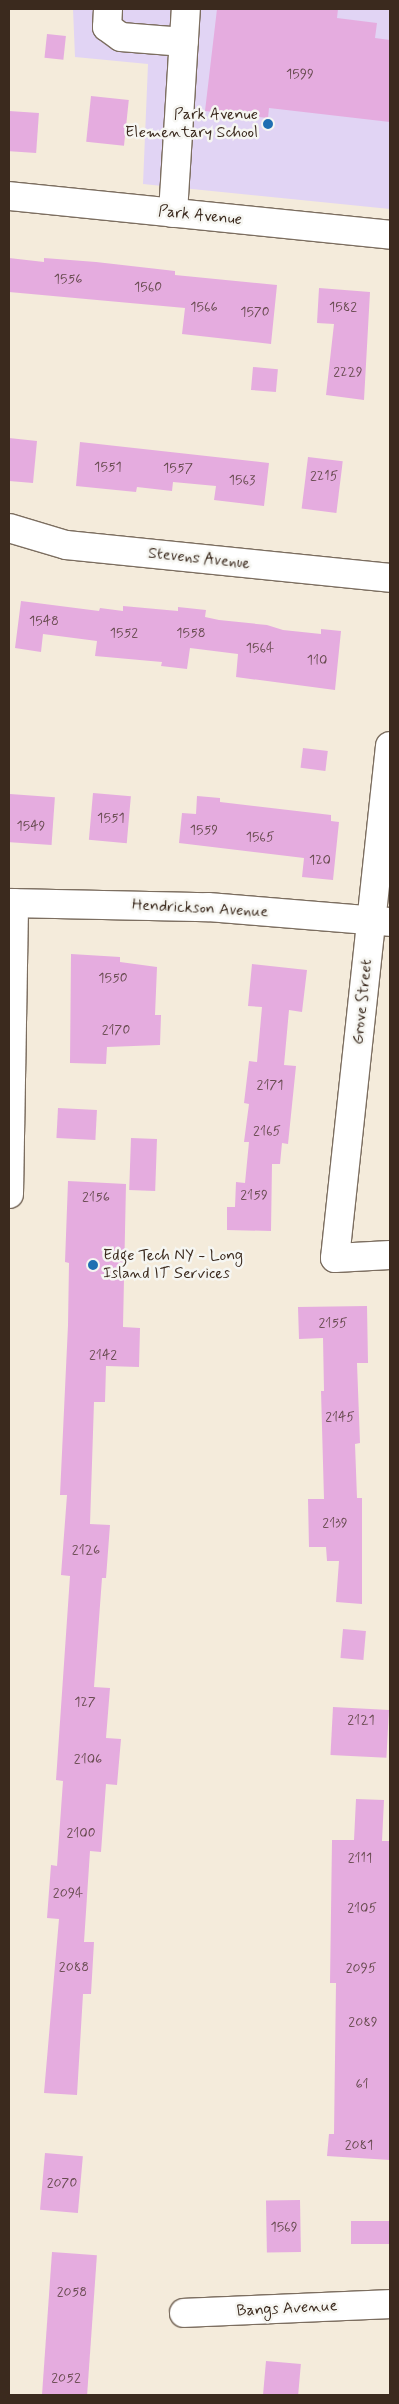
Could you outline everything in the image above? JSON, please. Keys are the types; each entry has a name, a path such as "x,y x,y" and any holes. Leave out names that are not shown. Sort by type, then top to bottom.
{"street":[{"path":"108,9 107,26 120,37 184,42"},
{"path":"173,213 186,9"},
{"name":"Park Avenue","path":"9,196 390,235"},
{"name":"Stevens Avenue","path":"9,528 66,545 390,578"},
{"name":"Grove Street","path":"390,746 381,921 335,1258 390,1255"},
{"path":"9,1194 11,903"},
{"name":"Hendrickson Avenue","path":"11,903 208,906 381,921"},
{"name":"Bangs Avenue","path":"184,2313 390,2304"}],"shaded area":[{"name":"Park Avenue Elementary School","path":"73,9 390,9 390,209 143,184 148,64 75,57"}],"building":[{"path":"217,9 338,9 337,18 377,23 375,38 390,40 390,122 269,108 268,118 205,111"},
{"path":"47,34 66,36 63,60 44,58"},
{"path":"91,96 129,100 124,146 86,142"},
{"path":"9,111 39,113 36,153 9,151"},
{"path":"9,258 44,262 44,258 96,262 175,271 175,275 277,285 271,344 182,334 185,308 9,292"},
{"path":"319,288 370,292 364,400 326,395 334,324 317,323"},
{"path":"253,367 278,369 276,392 251,390"},
{"path":"9,438 37,441 33,483 9,481"},
{"path":"80,442 269,463 264,506 214,500 216,486 173,482 172,491 137,487 136,492 76,486"},
{"path":"308,457 343,461 336,513 302,509"},
{"path":"21,601 99,611 100,608 123,611 123,606 178,611 178,607 206,610 205,617 267,625 283,630 321,634 321,629 341,631 335,690 236,677 238,654 190,648 187,669 161,666 162,662 95,656 97,641 43,634 41,652 15,648"},
{"path":"303,748 328,751 325,771 301,768"},
{"path":"93,793 131,796 127,843 89,840"},
{"path":"10,794 55,797 52,845 9,842"},
{"path":"197,796 220,798 220,802 331,815 331,821 339,822 333,880 302,877 304,858 179,843 182,813 196,814"},
{"path":"71,954 120,957 120,962 157,967 155,1015 161,1015 160,1045 107,1047 106,1064 70,1063"},
{"path":"252,964 307,970 302,1012 289,1010 284,1065 296,1066 288,1144 282,1143 280,1164 272,1164 271,1231 227,1230 227,1207 235,1207 236,1182 245,1183 249,1142 244,1142 249,1104 244,1103 249,1061 257,1062 262,1007 248,1006"},
{"path":"58,1108 97,1110 95,1140 56,1138"},
{"path":"131,1138 157,1139 155,1191 129,1190"},
{"path":"68,1181 126,1184 123,1327 140,1328 139,1367 106,1366 105,1402 94,1402 90,1524 110,1525 106,1578 102,1578 94,1687 110,1688 106,1738 121,1739 117,1785 106,1784 101,1852 90,1851 84,1942 94,1942 91,1994 83,1994 77,2095 44,2093 59,1919 47,1918 51,1865 57,1866 63,1781 56,1780 70,1576 61,1575 67,1495 60,1495 68,1325 69,1263 65,1262"},
{"path":"367,1306 368,1363 357,1363 360,1443 355,1444 357,1498 362,1498 362,1604 336,1602 339,1561 327,1561 326,1547 309,1547 308,1499 324,1499 321,1391 324,1391 323,1338 299,1339 298,1307"},
{"path":"343,1629 366,1631 363,1660 340,1658"},
{"path":"333,1707 389,1710 386,1758 330,1755"},
{"path":"356,1799 384,1800 382,1841 389,1841 390,2160 327,2156 329,2134 334,2134 336,1983 330,1983 332,1840 354,1840"},
{"path":"45,2153 83,2156 78,2213 40,2210"},
{"path":"300,2200 301,2252 267,2253 266,2201"},
{"path":"351,2221 390,2221 390,2244 351,2244"},
{"path":"52,2252 97,2255 87,2395 42,2395"},
{"path":"266,2361 301,2364 298,2395 263,2395"}],"place":[{"name":"Park Avenue Elementary School","path":"268,124"},
{"name":"Edge Tech NY - Long Island IT Services","path":"93,1265"}]}
